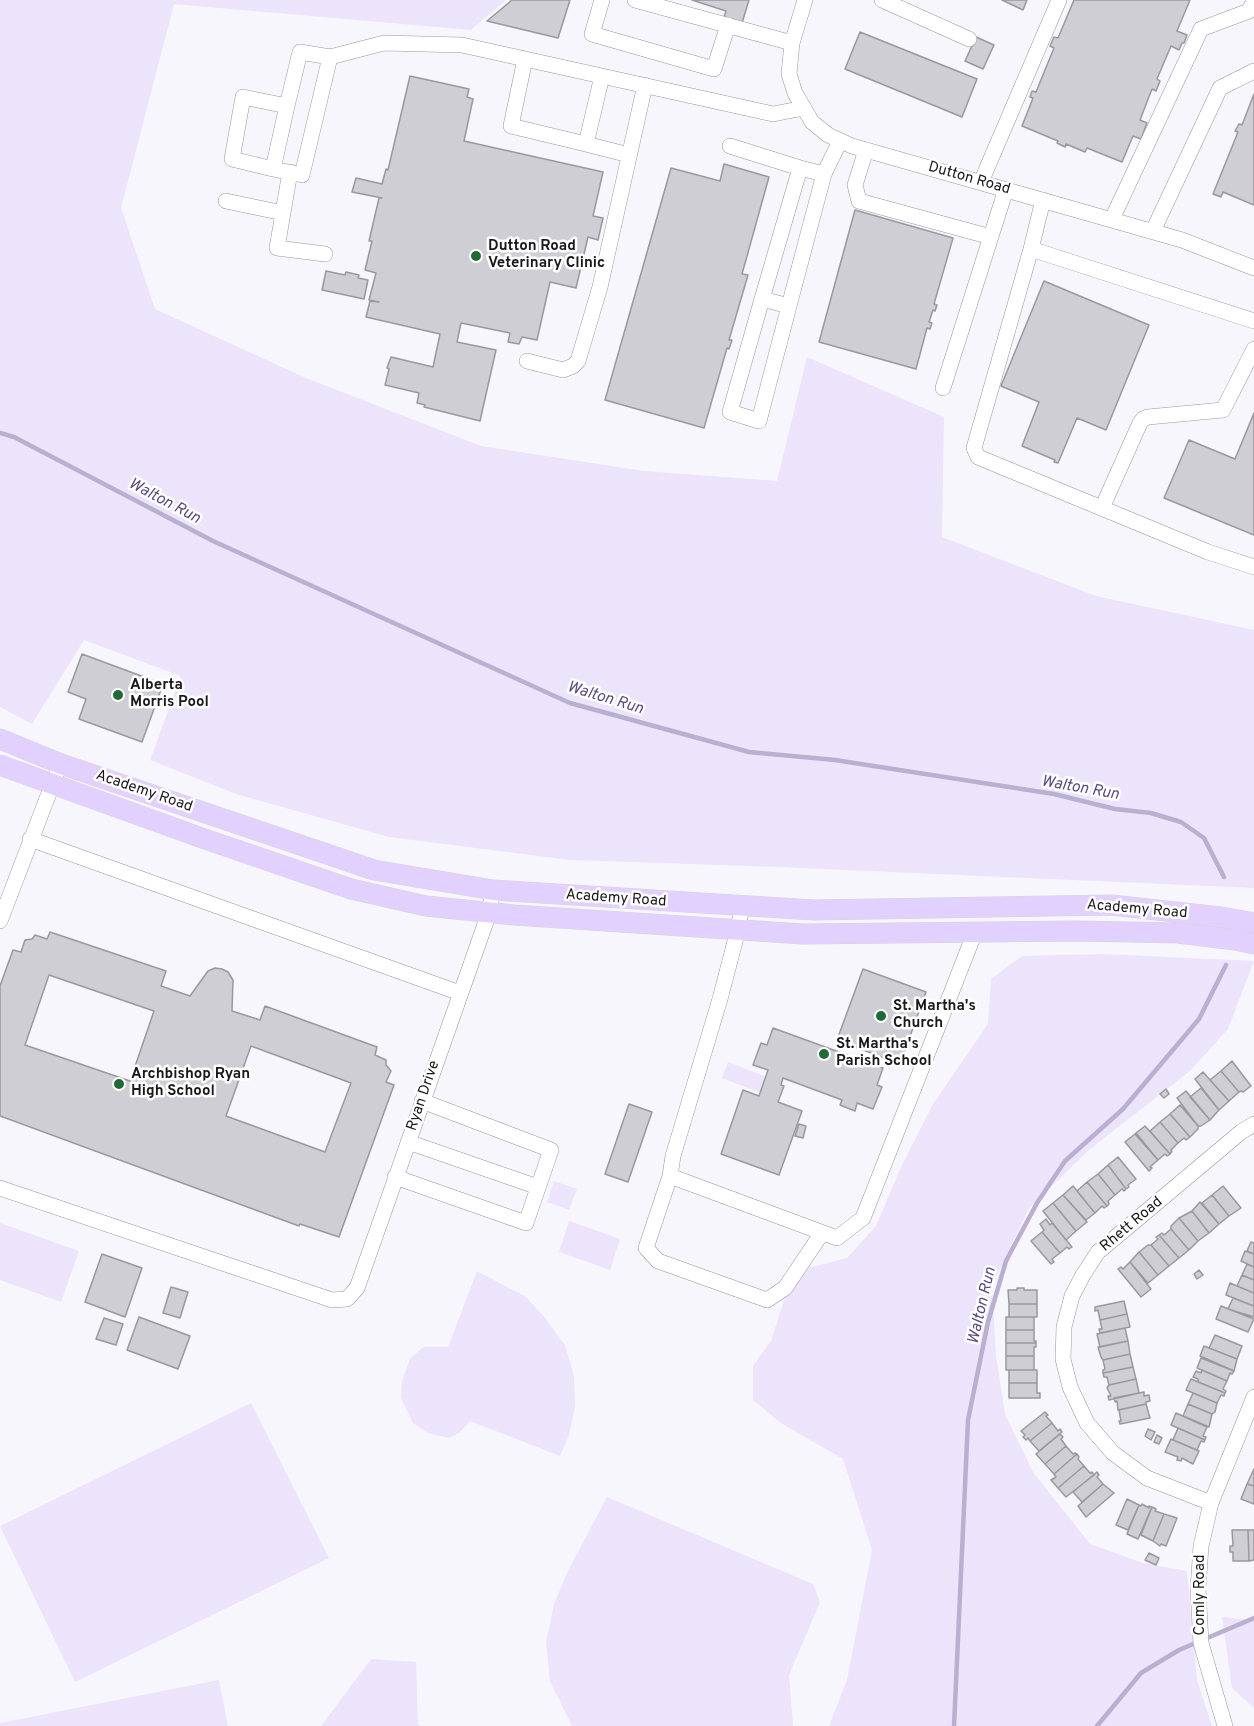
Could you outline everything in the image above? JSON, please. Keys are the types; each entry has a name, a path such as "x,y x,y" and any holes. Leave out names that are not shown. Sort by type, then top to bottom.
{"main road":[{"name":"Academy Road","path":"0,739 61,764 375,870 492,890 814,910 1111,905 1221,917 1254,923"},
{"name":"Academy Road","path":"0,765 351,889 426,906 803,934 1077,930 1178,933 1254,944"},
{"path":"975,906 975,932"}],"street":[{"path":"602,0 592,34 714,69 728,25"},
{"path":"635,0 792,43"},
{"name":"Dutton Road","path":"805,0 792,43 789,74 795,93 812,122 828,135 866,150 1182,240 1254,268"},
{"path":"882,0 969,39"},
{"path":"981,182 1059,0"},
{"path":"1112,219 1201,29 1249,11 1254,0"},
{"path":"273,169 300,52 330,57 384,43 462,45 773,114 804,108"},
{"path":"287,106 243,97 232,159 302,175 330,57"},
{"path":"525,59 510,126 629,155"},
{"path":"1153,231 1220,88 1254,71"},
{"path":"586,144 602,76"},
{"path":"527,361 563,370 578,361 600,287 645,85"},
{"path":"800,168 730,412 759,421 824,174 840,141"},
{"path":"730,146 824,174"},
{"path":"866,150 855,185 860,201 991,237"},
{"path":"290,172 277,248 326,254"},
{"path":"943,388 1006,189"},
{"path":"1043,200 975,452 978,456 1208,552 1254,567"},
{"path":"225,201 283,213"},
{"path":"1031,249 1254,321"},
{"path":"762,299 789,306"},
{"path":"1102,508 1143,419 1223,410 1254,349"},
{"path":"0,921 61,764"},
{"path":"30,839 460,993"},
{"name":"Ryan Drive","path":"0,1188 332,1300 347,1299 357,1287 396,1177 489,912 492,890"},
{"path":"742,906 720,999 673,1156 670,1176 646,1248 658,1261 767,1300 785,1288 822,1233"},
{"path":"670,1176 837,1238 863,1218 975,932"},
{"path":"396,1177 526,1222 551,1150 422,1101"},
{"name":"Rhett Road","path":"1211,1503 1148,1478 1113,1453 1088,1423 1073,1393 1063,1359 1064,1327 1072,1296 1098,1252 1254,1124"},
{"path":"408,1142 538,1187"},
{"name":"Comly Road","path":"1225,1726 1215,1696 1201,1635 1198,1589 1201,1557 1211,1503 1253,1402"}],"shaded area":[{"path":"0,0 506,0 471,30 174,4 121,208 155,309 306,378 481,446 644,471 777,481 807,357 944,417 942,537 1096,596 1254,630 1254,888 570,860 389,837 236,794 150,760 181,676 84,640 32,724 0,707"},
{"path":"1103,954 1254,961 1228,1029 1190,1071 1089,1150 1029,1208 992,1286 996,1355 1005,1414 1033,1472 1090,1544 1143,1563 1187,1571 1197,1680 1212,1726 829,1726 847,1680 872,1550 843,1459 781,1423 753,1400 753,1366 771,1341 793,1272 847,1258 876,1226 902,1165 933,1104 988,1024 991,979 1022,956"},
{"path":"728,1062 767,1077 761,1093 722,1078"},
{"path":"554,1181 577,1189 569,1210 547,1202"},
{"path":"569,1221 620,1239 610,1270 559,1252"},
{"path":"0,1223 79,1251 61,1302 0,1280"},
{"path":"477,1271 526,1297 565,1345 574,1376 575,1406 569,1435 560,1456 470,1421 460,1432 449,1438 428,1433 413,1423 401,1398 402,1380 410,1359 423,1347 448,1347"},
{"path":"251,1403 329,1558 75,1682 0,1526"},
{"path":"607,1497 813,1584 820,1602 789,1675 793,1726 572,1726 550,1681 546,1642 554,1604 568,1571"},
{"path":"1222,1617 1254,1620 1254,1708 1232,1688"},
{"path":"371,1659 416,1662 418,1724 421,1726 321,1726"},
{"path":"219,1680 228,1726 0,1726 0,1723"}],"building":[{"path":"512,0 570,0 558,38 487,21"},
{"path":"692,0 749,0 742,23 724,17 726,11"},
{"path":"1002,0 1027,0 1023,10"},
{"path":"1074,0 1190,0 1177,31 1187,35 1184,43 1179,50 1171,46 1157,79 1160,81 1156,91 1152,89 1140,120 1147,123 1141,139 1133,136 1122,162 1087,148 1085,152 1066,144 1065,147 1057,143 1058,141 1022,126 1033,98 1030,97 1032,91 1036,92 1054,48 1050,46 1054,37 1058,38"},
{"path":"860,32 977,79 962,117 845,69"},
{"path":"976,37 994,45 983,69 965,61"},
{"name":"Dutton Road Veterinary Clinic","path":"410,76 469,89 467,97 473,99 464,141 603,172 593,216 603,218 598,240 588,237 576,288 550,282 537,340 522,337 519,344 508,342 510,333 461,323 457,342 496,350 480,421 424,407 425,405 417,403 419,393 385,385 391,357 433,367 440,334 366,317 370,301 379,302 369,300 376,273 365,270 379,198 382,198 352,192 356,178 382,184 386,169 388,170"},
{"path":"1254,94 1254,205 1223,192 1221,197 1213,194 1238,132 1235,131 1239,124 1242,125"},
{"path":"724,164 769,177 742,274 748,275 729,340 732,340 729,349 727,348 704,428 605,400 671,168 720,181"},
{"path":"855,210 953,238 934,304 937,305 929,322 932,323 930,329 927,328 916,369 819,342"},
{"path":"326,271 345,275 346,272 368,280 364,299 322,290"},
{"path":"1044,281 1149,325 1106,430 1077,418 1058,463 1022,446 1039,402 1001,386"},
{"path":"1254,413 1254,535 1164,498 1189,440 1235,459"},
{"name":"Alberta Morris Pool","path":"82,654 163,684 142,742 79,719 86,699 68,692"},
{"name":"Archbishop Ryan High School","path":"50,932 166,971 161,986 190,996 208,971 215,968 222,969 228,972 233,980 232,1011 260,1020 265,1006 377,1047 375,1055 386,1060 386,1065 391,1071 386,1082 394,1085 339,1237 300,1224 299,1226 0,1116 0,986 13,950 21,952 25,940 32,939 35,935 47,939","holes":["49,975 154,1011 130,1081 25,1045","251,1046 351,1083 325,1152 226,1116"]},
{"name":"St. Martha's Church","path":"863,969 926,992 900,1064 837,1040"},
{"path":"773,1028 883,1068 877,1085 882,1087 873,1109 857,1103 855,1111 840,1105 842,1100 783,1078 781,1085 784,1086 778,1102 802,1111 779,1175 721,1154 743,1090 759,1096 768,1070 753,1065 761,1043 767,1045"},
{"path":"1232,1061 1251,1086 1243,1092 1239,1092 1221,1071"},
{"path":"1221,1071 1239,1092 1229,1101 1210,1080"},
{"path":"1203,1072 1229,1101 1219,1110 1195,1079"},
{"path":"1201,1088 1219,1110 1210,1120 1190,1097"},
{"path":"1166,1089 1169,1094 1164,1098 1160,1094"},
{"path":"1186,1091 1210,1120 1201,1126 1198,1126 1177,1098"},
{"path":"629,1104 652,1112 628,1182 605,1174"},
{"path":"1180,1105 1198,1126 1190,1137 1170,1114"},
{"path":"1170,1114 1190,1137 1186,1140 1184,1138 1178,1143 1160,1122"},
{"path":"1160,1122 1178,1143 1170,1154 1150,1131"},
{"path":"799,1124 806,1126 803,1138 795,1136"},
{"path":"1145,1126 1170,1154 1167,1156 1165,1154 1158,1160 1136,1133"},
{"path":"1135,1134 1158,1160 1149,1171 1125,1142"},
{"path":"1118,1157 1136,1179 1126,1189 1108,1165"},
{"path":"1108,1165 1126,1189 1124,1191 1122,1189 1115,1195 1098,1174"},
{"path":"1098,1174 1115,1195 1108,1201 1107,1206 1087,1182"},
{"path":"1087,1182 1107,1206 1104,1208 1102,1206 1095,1213 1077,1191"},
{"path":"1073,1186 1095,1213 1086,1220 1063,1195"},
{"path":"1223,1186 1241,1208 1229,1216 1212,1195"},
{"path":"1063,1195 1087,1222 1076,1231 1053,1203"},
{"path":"1212,1195 1229,1216 1219,1224 1202,1203"},
{"path":"1200,1202 1219,1224 1209,1233 1192,1211"},
{"path":"1053,1203 1076,1231 1066,1240 1043,1211"},
{"path":"1192,1211 1209,1233 1198,1241 1179,1218"},
{"path":"1179,1218 1198,1241 1189,1250 1171,1229"},
{"path":"1046,1219 1072,1247 1069,1249 1067,1247 1060,1253 1042,1232 1044,1230 1040,1224"},
{"path":"1171,1229 1189,1250 1179,1258 1159,1235 1162,1233 1164,1235"},
{"path":"1042,1232 1060,1253 1052,1259 1054,1262 1051,1264 1031,1241"},
{"path":"1159,1235 1179,1258 1169,1266 1151,1245"},
{"path":"1251,1242 1254,1243 1254,1254 1247,1251"},
{"path":"1151,1245 1169,1266 1158,1275 1139,1252"},
{"path":"1245,1251 1254,1254 1254,1267 1241,1261"},
{"path":"1139,1252 1158,1275 1148,1283 1130,1262"},
{"path":"102,1254 142,1268 125,1317 85,1302"},
{"path":"1130,1262 1151,1289 1141,1297 1118,1269 1121,1267 1123,1269"},
{"path":"1247,1264 1254,1267 1254,1280 1242,1275"},
{"path":"1199,1270 1203,1275 1197,1279 1194,1274"},
{"path":"1242,1275 1254,1280 1254,1293 1237,1286"},
{"path":"1230,1283 1254,1293 1254,1306 1226,1295"},
{"path":"171,1287 188,1292 180,1318 163,1313"},
{"path":"1017,1288 1037,1290 1037,1304 1009,1304 1008,1290 1017,1290"},
{"path":"1233,1298 1254,1306 1254,1317 1228,1309"},
{"path":"1124,1301 1127,1314 1100,1320 1098,1310 1095,1311 1095,1307"},
{"path":"1009,1304 1037,1304 1037,1317 1009,1317"},
{"path":"1221,1306 1254,1319 1248,1332 1216,1319"},
{"path":"1127,1314 1130,1327 1100,1333 1099,1329 1102,1329 1100,1320"},
{"path":"139,1317 190,1336 178,1369 127,1350"},
{"path":"1006,1317 1034,1317 1034,1330 1006,1330"},
{"path":"104,1318 123,1324 116,1345 96,1339"},
{"path":"1125,1328 1128,1341 1100,1347 1097,1334"},
{"path":"1006,1330 1034,1330 1036,1343 1006,1343"},
{"path":"1215,1335 1242,1346 1237,1359 1209,1348"},
{"path":"1128,1341 1130,1354 1103,1360 1098,1347"},
{"path":"1006,1343 1036,1343 1034,1356 1006,1356"},
{"path":"1204,1346 1237,1359 1234,1371 1200,1356"},
{"path":"1130,1354 1133,1367 1103,1373 1105,1369 1103,1360"},
{"path":"1006,1356 1034,1356 1034,1370 1006,1370"},
{"path":"1201,1358 1234,1371 1230,1373 1227,1381 1197,1368"},
{"path":"1133,1367 1136,1379 1109,1385 1107,1377 1104,1377 1103,1373"},
{"path":"1009,1370 1037,1370 1037,1383 1009,1383"},
{"path":"1202,1370 1227,1381 1223,1389 1225,1393 1198,1382 1198,1379 1193,1377 1196,1371 1201,1373"},
{"path":"1136,1379 1139,1393 1109,1400 1108,1396 1111,1396 1107,1388 1109,1385"},
{"path":"1191,1379 1225,1393 1224,1396 1221,1395 1217,1403 1186,1390"},
{"path":"1009,1383 1037,1383 1037,1393 1040,1393 1040,1398 1009,1398"},
{"path":"1144,1392 1144,1396 1149,1395 1150,1401 1146,1404 1118,1410 1117,1401 1115,1402 1114,1398"},
{"path":"1193,1393 1217,1403 1215,1412 1212,1414 1188,1404"},
{"path":"1146,1404 1150,1418 1120,1424 1119,1410"},
{"path":"1188,1404 1212,1414 1209,1427 1183,1416"},
{"path":"1045,1412 1052,1423 1030,1441 1028,1438 1026,1440 1021,1431"},
{"path":"1176,1413 1207,1427 1203,1436 1206,1437 1205,1440 1171,1425"},
{"path":"1052,1423 1058,1431 1060,1429 1062,1432 1039,1451 1030,1441"},
{"path":"1178,1428 1205,1440 1201,1441 1197,1450 1173,1440"},
{"path":"1148,1429 1155,1432 1151,1440 1145,1436"},
{"path":"1060,1434 1066,1446 1045,1464 1036,1454"},
{"path":"1157,1435 1162,1438 1159,1444 1154,1442"},
{"path":"1171,1439 1199,1451 1193,1464 1182,1458 1181,1461 1177,1460 1178,1457 1165,1452"},
{"path":"1066,1446 1073,1454 1077,1454 1054,1474 1045,1464"},
{"path":"1077,1454 1084,1466 1058,1488 1051,1480 1056,1477 1054,1474"},
{"path":"1084,1466 1094,1475 1066,1497 1058,1488"},
{"path":"1254,1469 1254,1486 1247,1484"},
{"path":"1097,1472 1099,1475 1097,1477 1103,1484 1082,1502 1073,1492"},
{"path":"1103,1484 1114,1493 1086,1517 1078,1506"},
{"path":"1247,1484 1254,1486 1254,1504 1241,1499"},
{"path":"1127,1499 1139,1505 1128,1530 1116,1525"},
{"path":"1142,1504 1149,1508 1149,1506 1152,1507 1138,1539 1127,1534 1139,1505"},
{"path":"1152,1507 1156,1509 1155,1511 1164,1514 1153,1541 1141,1535"},
{"path":"1164,1514 1177,1518 1166,1546 1161,1544 1160,1546 1153,1541"},
{"path":"1232,1530 1248,1530 1249,1561 1233,1561 1233,1552 1230,1552 1230,1546 1233,1546"},
{"path":"1248,1530 1254,1530 1254,1560 1249,1561"},
{"path":"1149,1553 1159,1558 1156,1565 1145,1560"}],"waterway":[{"name":"Walton Run","path":"0,433 14,437 213,541 570,703 749,752 835,760 1054,794 1115,809 1151,813 1181,822 1204,838 1224,877"},
{"name":"Walton Run","path":"954,1726 968,1420 988,1322 1006,1261 1037,1203 1065,1161 1123,1109 1199,1019 1226,965"},
{"path":"1097,1726 1141,1673 1179,1650 1254,1618"}],"place":[{"name":"Dutton Road Veterinary Clinic","path":"476,256"},
{"name":"Alberta Morris Pool","path":"118,695"},
{"name":"St. Martha's Church","path":"881,1016"},
{"name":"St. Martha's Parish School","path":"824,1054"},
{"name":"Archbishop Ryan High School","path":"119,1084"}]}
